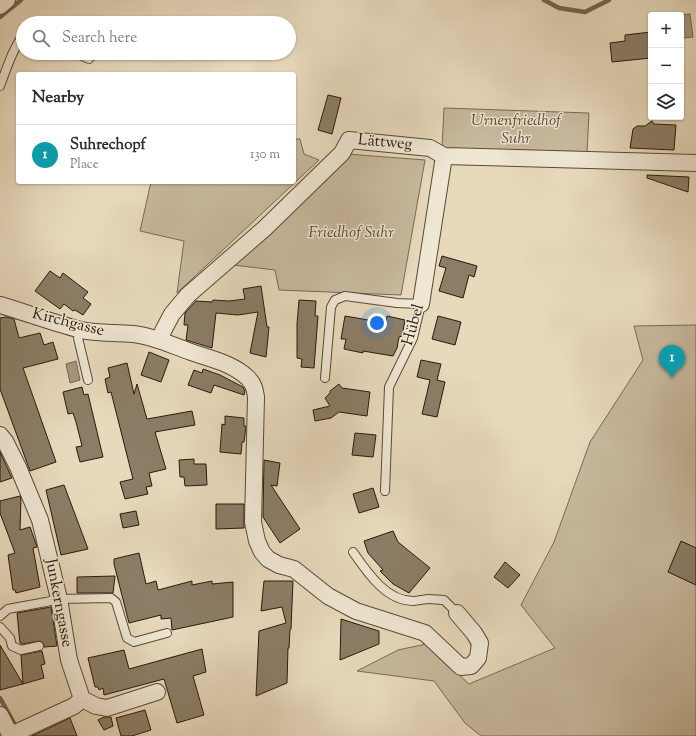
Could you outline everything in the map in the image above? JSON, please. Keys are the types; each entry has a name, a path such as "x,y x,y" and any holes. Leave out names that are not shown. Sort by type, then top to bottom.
{"street":[{"path":"0,6 7,0"},
{"name":"Lättweg","path":"160,340 172,314 188,295 264,229 342,153 349,140 430,148 444,156 696,162"},
{"name":"Hübel","path":"421,304 444,156"},
{"name":"Kirchgasse","path":"0,305 82,330 102,333 133,334 160,340 222,362 241,372 250,379 254,386 257,408 253,522 257,541 262,552 268,559 294,569 328,596 356,611 425,633 461,666 471,666 478,658 480,643 474,633 457,613"},
{"name":"Junkerngasse","path":"0,435 18,466 40,520 59,599 69,660 82,699"},
{"path":"0,715 11,736 74,706 82,699 96,706 107,708 157,692"}],"lane":[{"path":"0,86 16,45"},
{"path":"325,378 331,307 335,300 345,296 397,303 421,304"},
{"name":"Hübel","path":"385,491 389,387 413,338 421,304"},
{"path":"82,330 78,338 88,380"},
{"path":"353,552 366,571 378,584 394,597 413,601 429,599 444,600 457,613"},
{"path":"0,616 8,609 59,599 111,598 116,602 127,638 134,642 167,633"},
{"path":"0,627 10,638 12,646 21,650 39,646"}],"green space":[{"name":"Urnenfriedhof Suhr","path":"444,108 589,113 587,153 442,148"},
{"name":"Friedhof Suhr","path":"296,139 300,139 304,154 319,160 296,182"},
{"name":"Friedhof Suhr","path":"347,154 425,160 401,295 279,290 275,270 233,265"},
{"name":"Friedhof Suhr","path":"151,184 293,184 177,293 184,241 140,231"},
{"path":"696,325 696,736 481,736 465,723 434,681 357,671 398,650 426,644 469,684 555,648 521,605 554,542 590,442 643,360 634,326"}],"shaded area":[{"path":"690,14 693,37 684,38 684,15"},
{"path":"76,361 80,380 70,383 66,364"}],"building":[{"path":"648,32 648,58 612,62 610,43 625,41 625,35"},
{"path":"328,95 341,98 332,134 318,130"},
{"path":"652,121 654,124 676,125 674,150 630,148 633,129 637,126 645,126"},
{"path":"647,175 689,177 688,192 647,178"},
{"path":"442,256 477,266 474,277 469,275 463,298 439,291 446,268 439,266"},
{"path":"50,271 60,278 63,273 88,292 83,298 91,304 83,315 75,310 73,311 64,304 60,309 35,291"},
{"path":"261,286 267,327 269,327 266,357 250,353 258,312 238,315 216,313 212,348 186,340 188,325 184,325 185,313 196,301 212,302 213,300 229,301 245,299 243,289"},
{"path":"299,300 316,301 315,316 318,316 314,368 301,367 302,359 297,358"},
{"path":"345,316 386,323 387,316 405,320 402,336 399,337 397,348 393,356 363,351 363,353 344,349 346,339 341,339"},
{"path":"438,316 461,322 455,345 432,339"},
{"path":"6,317 14,319 19,338 40,333 44,345 53,342 58,359 23,368 56,462 30,471 0,389 0,318"},
{"path":"149,352 169,360 161,382 141,375"},
{"path":"421,360 441,364 437,380 445,382 437,417 422,414 430,380 417,377"},
{"path":"127,363 134,394 137,384 147,419 192,411 195,425 155,432 166,469 149,473 152,486 146,487 148,494 125,499 120,482 133,479 111,392 108,393 105,379 110,377 108,368"},
{"path":"203,369 220,375 243,387 245,391 244,395 214,385 211,393 188,385 194,370 202,373"},
{"path":"339,384 342,388 370,392 367,416 339,412 331,418 315,421 313,410 330,406 325,398 330,391"},
{"path":"82,387 84,395 88,394 103,457 80,462 76,447 82,446 73,413 68,414 63,392"},
{"path":"225,416 244,418 244,426 246,426 241,454 220,452 222,424 225,425"},
{"path":"355,433 376,435 373,457 352,455"},
{"path":"0,452 12,478 0,482"},
{"path":"194,459 194,464 206,464 207,485 185,486 184,477 180,477 179,460"},
{"path":"264,460 280,463 277,486 271,485 300,529 280,543 263,517"},
{"path":"64,485 88,549 61,555 46,490"},
{"path":"373,488 379,507 359,513 353,494"},
{"path":"20,496 20,530 30,527 35,541 37,547 33,548 40,587 16,593 15,590 13,590 8,555 15,553 0,513 0,501"},
{"path":"216,504 244,504 244,528 216,529"},
{"path":"136,511 139,525 123,528 120,514"},
{"path":"393,531 398,542 430,568 409,593 393,584 380,571 383,570 368,553 364,541"},
{"path":"681,541 696,548 696,585 668,572"},
{"path":"139,553 146,584 156,581 158,590 192,581 192,585 212,581 212,584 233,582 233,617 172,630 171,618 161,619 161,615 129,623 114,559"},
{"path":"505,562 520,575 508,588 494,577"},
{"path":"115,576 113,593 77,593 77,577"},
{"path":"264,581 293,581 291,629 288,648 287,683 256,696 259,631 286,623 282,607 261,611"},
{"path":"51,607 57,646 44,647 43,643 40,641 20,643 17,613"},
{"path":"341,619 379,631 379,644 340,660"},
{"path":"0,645 23,684 0,690"},
{"path":"202,649 206,672 193,676 204,715 177,723 164,679 104,695 103,688 99,690 98,687 95,687 88,658 124,650 129,669"},
{"path":"42,651 45,664 41,665 44,678 23,684 21,655"},
{"path":"145,710 151,730 132,736 121,736 116,718"},
{"path":"104,717 111,717 113,726 104,730 98,720"},
{"path":"70,718 77,736 32,736"}],"waterway":[{"path":"0,17 21,0"},
{"path":"544,0 559,8 585,12 609,0"},
{"path":"0,698 14,723"}],"place":[{"name":"Suhrechopf","path":"672,378"}]}
